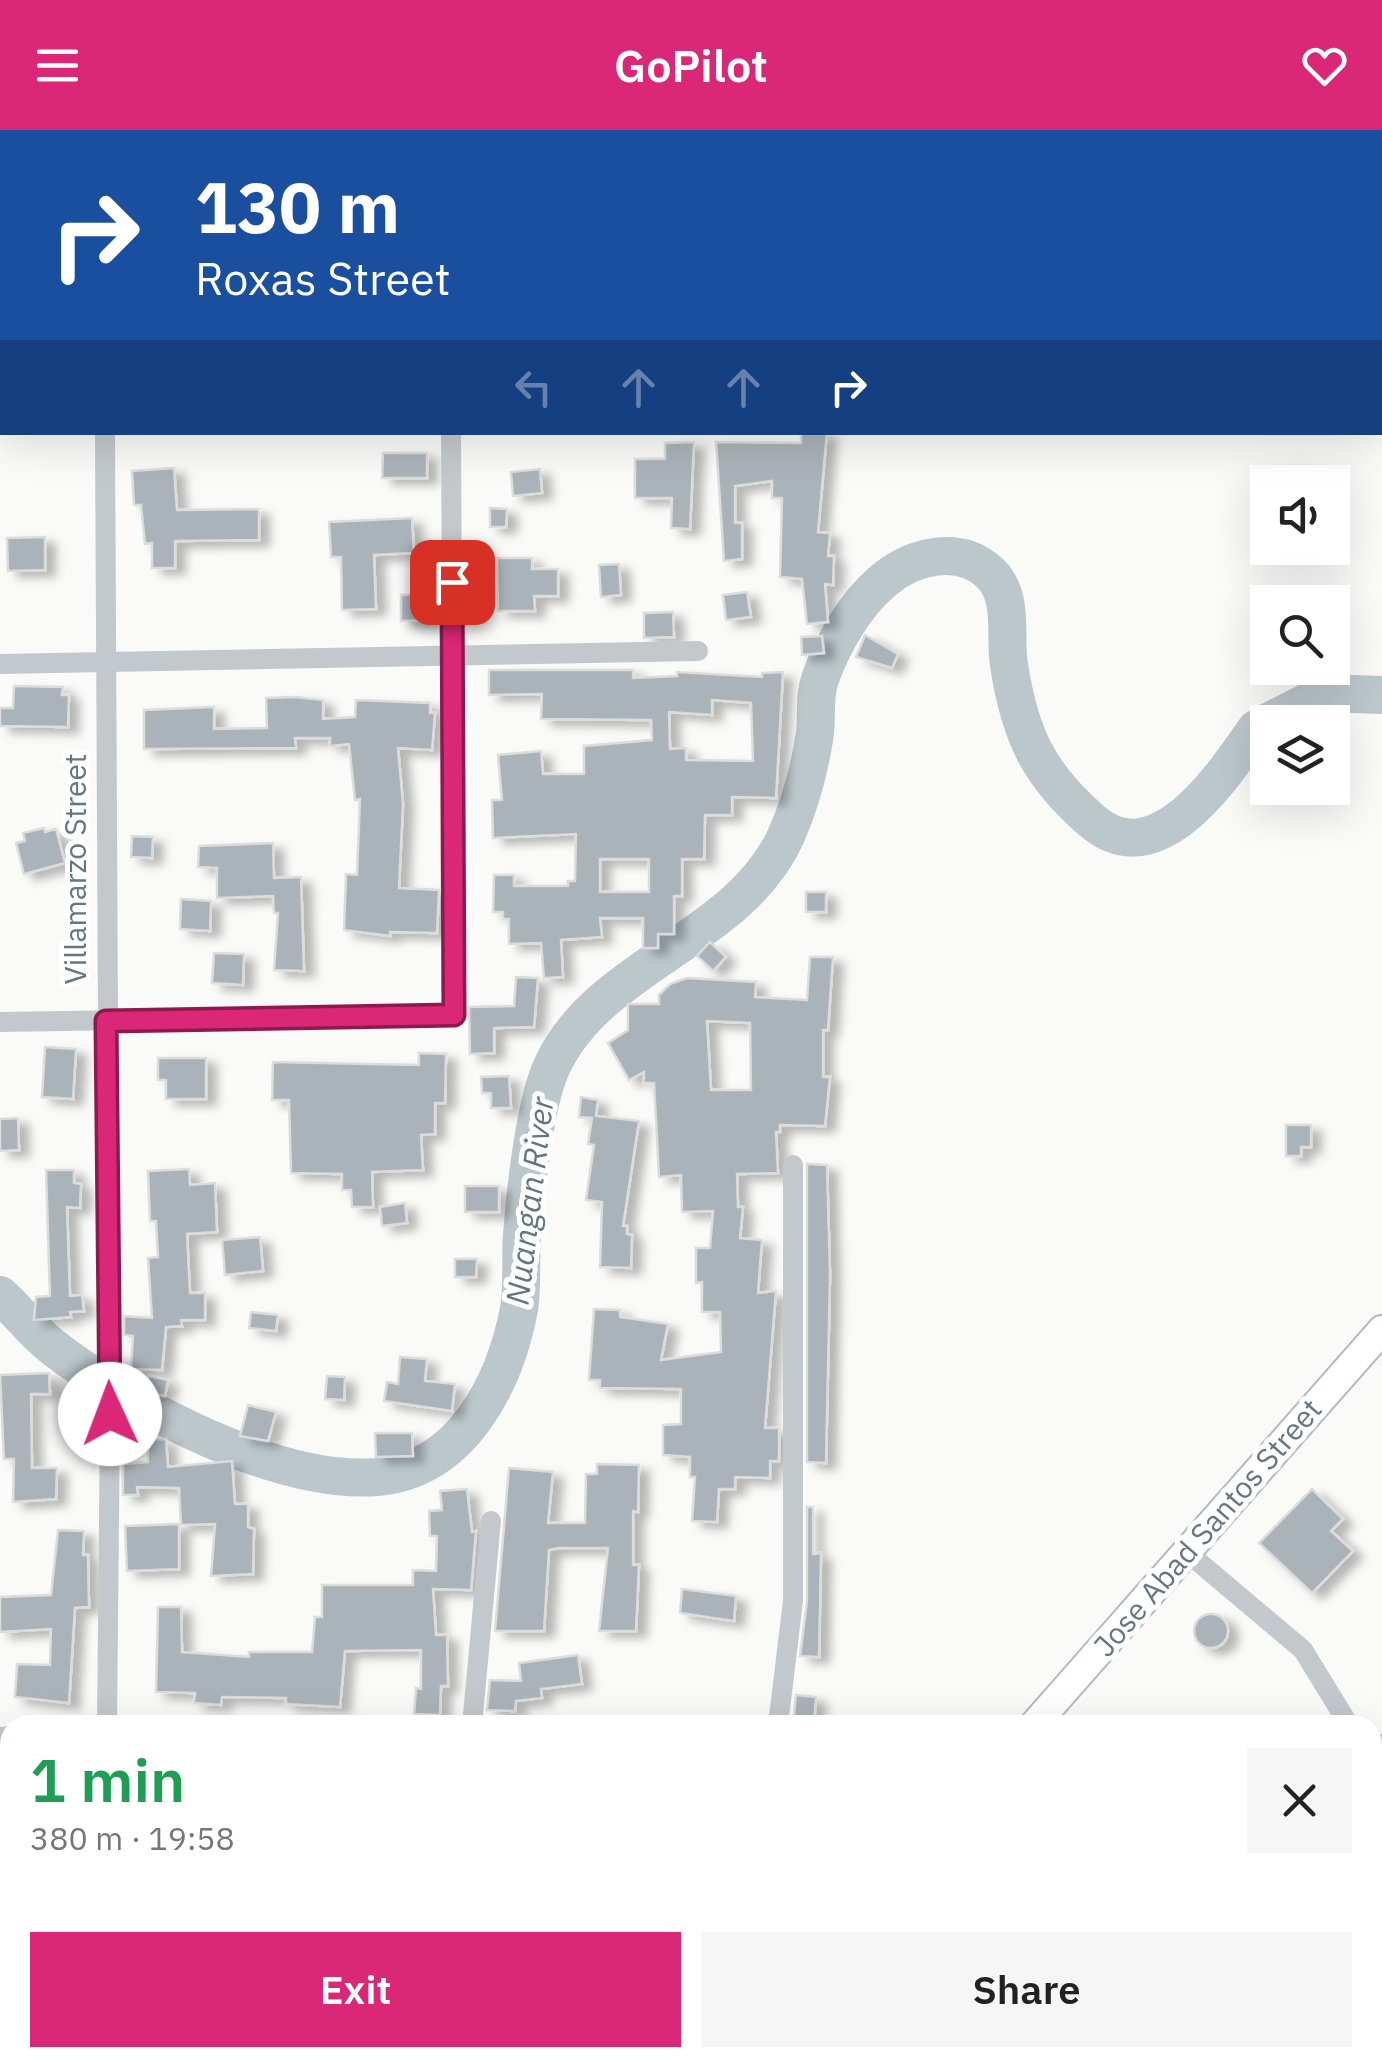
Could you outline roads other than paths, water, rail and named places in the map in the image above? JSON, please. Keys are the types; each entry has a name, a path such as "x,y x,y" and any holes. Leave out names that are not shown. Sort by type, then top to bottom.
{"main road":[{"name":"Jose Abad Santos Street","path":"1043,1715 1382,1330"}],"street":[{"name":"Villamarzo Street","path":"105,435 110,1414 107,1715"},
{"path":"0,1022 454,1015 451,435"},
{"path":"0,664 698,651"},
{"path":"779,1715 793,1601 793,1165"},
{"path":"473,1715 491,1520"},
{"path":"1188,1553 1303,1650 1343,1715"}],"waterway":[{"name":"Nuangan River","path":"0,1295 47,1342 86,1371 207,1438 295,1469 377,1477 407,1471 456,1440 475,1418 503,1365 519,1309 528,1172 552,1066 574,1031 602,1002 704,928 764,872 786,836 804,785 815,733 817,692 825,666 854,613 883,581 908,565 936,557 964,558 990,573 1003,593 1014,690 1035,752 1074,804 1092,821 1117,835 1141,837 1164,829 1187,813 1250,737"},
{"name":"Nuangan River","path":"1301,705 1325,693 1382,695"}]}
